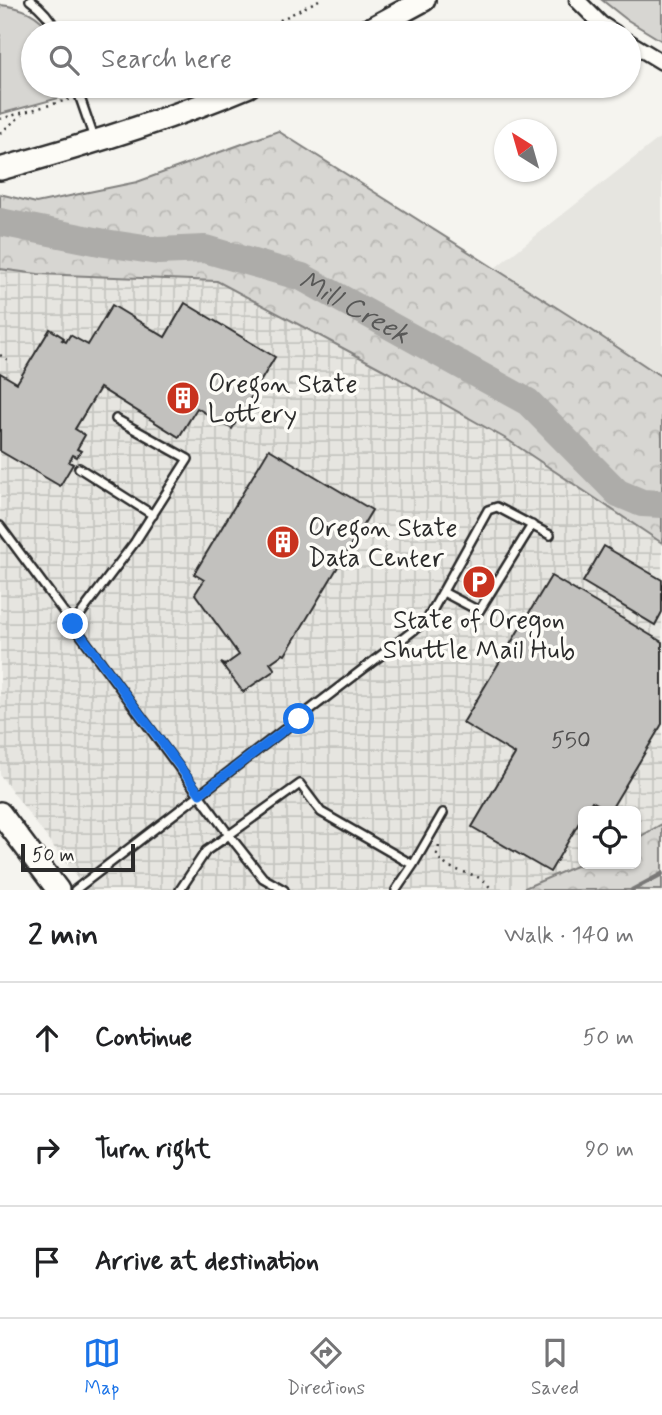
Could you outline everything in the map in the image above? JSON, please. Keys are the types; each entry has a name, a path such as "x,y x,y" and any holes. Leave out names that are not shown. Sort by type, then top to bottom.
{"main road":[{"path":"385,21 424,0"},
{"path":"0,169 95,142 218,98"},
{"path":"0,813 58,890"}],"street":[{"path":"577,0 598,21"},
{"path":"641,49 662,62"}],"lane":[{"path":"30,0 52,21"},
{"path":"79,98 95,142"},
{"path":"73,624 135,542 188,459 116,419"},
{"path":"79,468 153,515"},
{"path":"75,890 427,620 488,510 497,507 550,535"},
{"path":"443,592 479,611 532,525"},
{"path":"0,526 229,835 263,878 284,890"},
{"path":"180,890 206,851 300,785 321,811 413,865"},
{"path":"396,890 443,813"}],"path":[{"path":"278,21 319,0"},
{"path":"0,119 76,98"},
{"path":"0,133 25,113"},
{"path":"0,355 11,362"},
{"path":"432,832 443,838 437,854 441,862 485,881 491,890"}],"shaded area":[{"path":"662,136 662,377 495,268"},
{"path":"0,269 38,274 217,281 508,440 662,543 662,824 641,836 641,806 578,806 578,865 520,890 86,890 0,775"}],"green space":[{"path":"602,0 662,0 662,41 641,28 641,21 626,19"},
{"path":"0,5 29,13 41,21 21,21 21,98 59,98 0,114"},
{"path":"278,131 662,377 662,543 508,440 217,281 38,274 0,269 0,194 36,203 137,182"},
{"path":"662,824 662,890 520,890 578,865 578,869 641,869 641,836"}],"building":[{"name":"Oregon State Lottery","path":"185,303 275,357 232,429 197,408 179,437 100,388 75,429 85,435 77,449 81,451 77,457 73,455 69,462 73,464 60,486 0,451 0,373 17,383 50,329 66,342 70,335 88,345 112,305 165,337"},
{"name":"Oregon State Data Center","path":"269,449 372,510 285,655 270,663 275,670 243,692 221,663 225,665 239,655 195,594 204,580 194,574"},
{"path":"604,546 662,580 662,612 655,625 583,582"},
{"path":"551,576 662,642 662,724 613,806 601,806 592,801 589,806 578,806 578,824 550,872 472,827 515,754 463,723"}],"waterway":[{"name":"Mill Creek","path":"0,222 158,251 205,249 302,277 528,402 618,493 642,503 662,504"},
{"path":"632,890 662,874"}],"place":[{"name":"Oregon State Lottery","path":"183,398"},
{"name":"Oregon State Data Center","path":"283,542"},
{"name":"State of Oregon Shuttle Mail Hub","path":"479,582"}],"route":[{"path":"73,624 200,794 299,719"}]}
